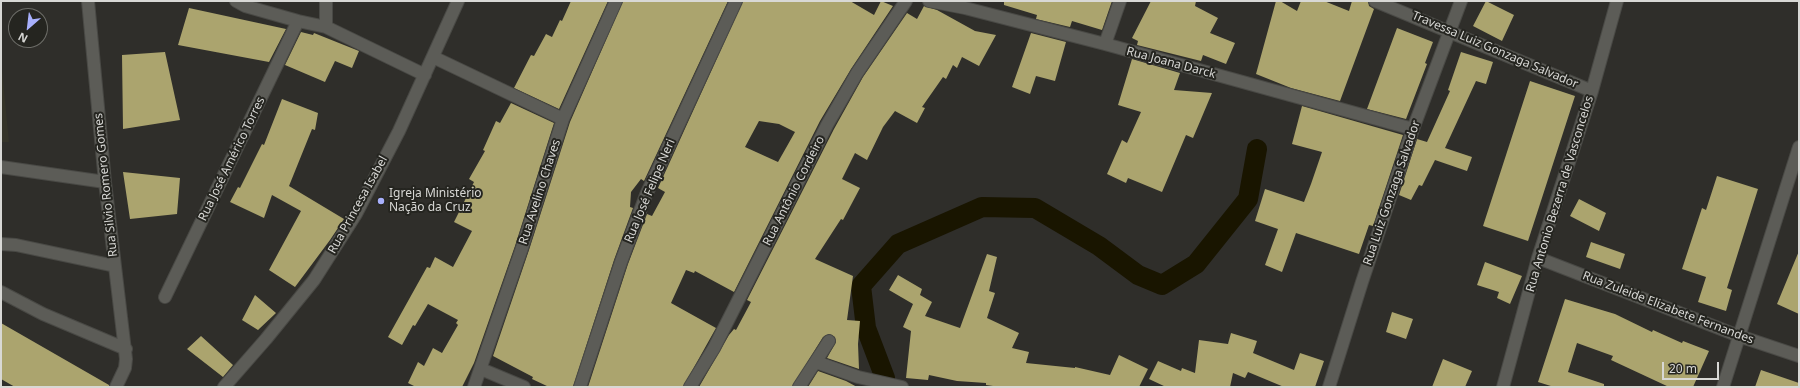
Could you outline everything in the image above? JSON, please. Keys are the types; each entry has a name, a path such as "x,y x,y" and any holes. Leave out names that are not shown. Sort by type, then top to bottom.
{"street":[{"name":"Rua Silvio Romero Gomes","path":"88,1 105,182 126,349 125,368 116,387"},
{"path":"236,1 245,6 298,21 326,27 425,76"},
{"path":"326,1 326,27"},
{"name":"Rua Princesa Isabel","path":"224,387 266,339 314,280 356,214 399,132 458,1"},
{"name":"Rua Avelino Chaves","path":"474,387 563,119 616,1"},
{"name":"Rua José Felipe Neri","path":"580,387 621,262 646,195 736,1"},
{"name":"Rua Antônio Cordeiro","path":"690,387 725,328 827,125 857,74 906,1"},
{"name":"Rua Joana Darck","path":"929,1 966,5 1413,129"},
{"path":"1105,44 1120,1"},
{"name":"Travessa Luiz Gonzaga Salvador","path":"1375,1 1592,91"},
{"name":"Rua Luiz Gonzaga Salvador","path":"1329,387 1413,129 1461,1"},
{"name":"Rua Antonio Bezerra de Vasconcelos","path":"1502,387 1538,258 1592,91 1617,1"},
{"name":"Rua José Américo Torres","path":"165,297 298,21"},
{"path":"433,57 563,119"},
{"path":"1723,387 1799,148"},
{"path":"1,168 105,182"},
{"path":"1,244 16,245 115,266"},
{"name":"Rua Zuleide Elizabete Fernandes","path":"1538,258 1739,336 1799,356"},
{"path":"1,292 49,317 126,349"},
{"path":"799,387 829,341"},
{"path":"816,362 858,377 902,387"},
{"path":"481,369 524,387"}],"shaded area":[{"path":"1,59 9,142 1,142"}],"building":[{"path":"571,1 608,1 559,109 514,88 531,55 534,56 546,34 552,37 560,20 562,21"},
{"path":"623,1 728,1 644,181 641,179 631,192 630,207 633,208 614,260 573,387 549,387 532,379 533,377 493,356 570,122"},
{"path":"743,1 850,1 874,15 881,1 893,6 851,69 820,121 734,292 695,271 694,273 686,270 671,303 716,328 683,387 588,387 628,264 647,214 652,216 665,192 658,188","holes":["759,121 779,124 795,132 778,162 745,147"]},
{"path":"1004,1 1112,1 1102,30 1072,21 1070,27 1036,19 1037,15 1004,5"},
{"path":"1151,1 1196,1 1195,6 1218,18 1210,33 1235,43 1226,64 1203,55 1201,61 1137,45 1138,41 1132,38"},
{"path":"1276,1 1280,1 1297,11 1301,1 1324,1 1349,11 1352,1 1368,1 1369,6 1374,9 1340,101 1291,88 1256,74"},
{"path":"1486,1 1514,15 1502,41 1473,26"},
{"path":"924,6 937,10 975,31 996,35 979,66 962,57 957,68 953,65 946,79 943,77 922,107 925,108 917,123 895,111 883,127 867,160 855,153 842,179 860,188 843,220 841,219 815,259 853,276 847,320 860,321 858,344 859,369 827,358 836,342 835,337 829,334 823,337 792,387 699,387 729,335 734,329 736,330 751,302 747,300 834,129 863,77 907,13 917,19"},
{"path":"189,8 286,29 269,62 178,45"},
{"path":"1397,28 1433,42 1425,63 1427,64 1406,119 1367,109"},
{"path":"301,32 313,35 314,33 359,51 352,68 335,61 325,82 285,65"},
{"path":"1031,33 1066,42 1055,81 1036,76 1030,94 1012,87"},
{"path":"165,52 180,120 123,129 122,55"},
{"path":"1461,52 1493,62 1486,84 1476,81 1445,148 1472,157 1467,171 1435,160 1422,186 1419,185 1411,200 1399,195 1417,139 1427,142 1450,91 1448,90"},
{"path":"1132,59 1180,73 1174,90 1212,93 1193,138 1186,135 1162,192 1128,178 1126,183 1107,174 1122,140 1127,143 1141,112 1118,105"},
{"path":"1530,81 1575,96 1528,241 1483,226"},
{"path":"282,99 318,113 315,130 312,129 289,186 344,219 295,287 269,270 301,211 272,195 264,218 230,202 238,187 240,188 262,144 264,145"},
{"path":"511,103 554,123 515,246 474,363 462,387 416,387 408,383 418,362 424,366 433,348 442,353 458,325 456,323 458,320 428,304 415,326 413,325 402,345 388,337 427,267 430,268 435,257 453,267 472,231 454,222 474,182 469,179 485,151 483,150 496,121 500,123"},
{"path":"1302,106 1403,135 1373,226 1369,225 1359,254 1296,233 1282,272 1265,265 1278,229 1255,221 1265,189 1304,202 1322,152 1292,144"},
{"path":"123,172 180,178 177,214 130,219"},
{"path":"1717,176 1758,189 1727,288 1732,290 1726,311 1698,302 1706,277 1682,269 1702,208 1706,210"},
{"path":"1579,199 1606,213 1599,231 1570,216"},
{"path":"1591,242 1625,254 1620,269 1586,257"},
{"path":"1799,251 1799,314 1777,304"},
{"path":"987,254 997,257 989,291 995,293 987,318 1019,333 1012,348 1029,352 1026,363 1075,367 1110,375 1119,355 1148,369 1139,387 1000,387 986,385 986,383 957,381 929,375 928,380 906,378 911,331 903,327 913,304 889,290 898,275 922,289 920,295 932,302 925,316 960,328"},
{"path":"1485,262 1522,276 1510,304 1497,298 1499,292 1477,285"},
{"path":"255,295 276,313 258,330 242,320"},
{"path":"1565,299 1615,314 1652,332 1653,330 1682,343 1683,341 1709,351 1693,387 1669,387 1611,360 1613,356 1577,343 1568,372 1604,384 1604,387 1554,387 1538,382"},
{"path":"1392,312 1413,319 1406,339 1386,332"},
{"path":"1,323 109,385 109,387 15,387 1,379"},
{"path":"1231,333 1257,341 1253,353 1294,370 1300,353 1324,361 1315,387 1284,387 1248,372 1245,378 1233,373 1230,387 1166,387 1149,379 1158,361 1181,371 1182,368 1195,373 1199,340 1228,344"},
{"path":"201,336 233,365 223,377 187,349"},
{"path":"1443,359 1472,371 1465,387 1432,387"},
{"path":"1761,370 1799,383 1799,387 1755,387"},
{"path":"818,371 846,381 857,387 808,387"}],"waterway":[{"path":"885,378 866,328 861,286 898,244 982,207 1035,208 1099,246 1138,275 1162,285 1196,264 1248,199 1257,149"}],"place":[{"name":"Igreja Ministério Nação da Cruz","path":"381,201"}]}
